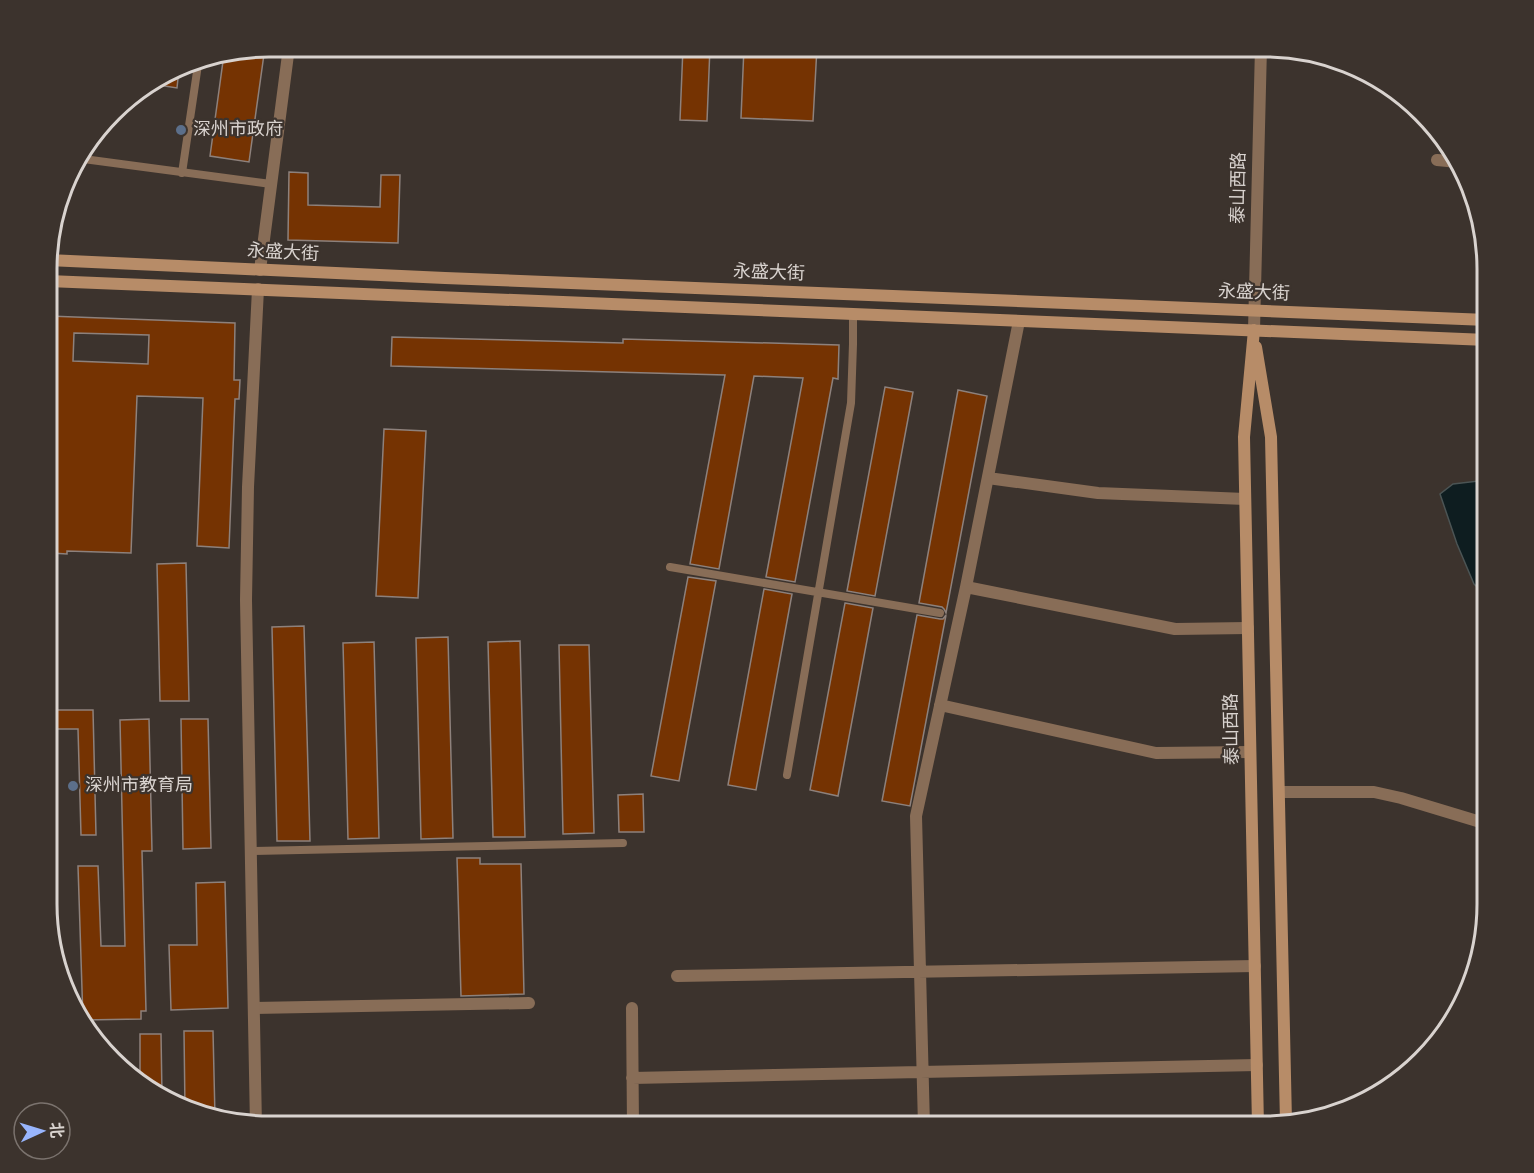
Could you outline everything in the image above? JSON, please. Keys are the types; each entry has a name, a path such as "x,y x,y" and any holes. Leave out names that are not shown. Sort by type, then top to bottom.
{"main road":[{"name":"永盛大街","path":"57,260 1477,320"},
{"name":"永盛大街","path":"57,280 1477,340"},
{"name":"泰山西路","path":"1254,330 1244,438 1258,1116"},
{"name":"泰山西路","path":"1254,330 1271,437 1286,1115"}],"street":[{"path":"260,270 288,57"},
{"name":"泰山西路","path":"1254,330 1261,57"},
{"path":"1437,160 1448,161"},
{"path":"256,1116 246,600 248,487 258,289"},
{"path":"924,1116 916,816 966,587 1019,321"},
{"path":"988,478 1098,493 1245,499"},
{"path":"966,587 1175,629 1248,628"},
{"path":"940,705 1156,753 1250,752"},
{"path":"1279,792 1374,792 1477,821"},
{"path":"677,976 1255,966"},
{"path":"254,1008 530,1003"},
{"path":"632,1008 633,1116"},
{"path":"632,1078 1257,1065"}],"lane":[{"path":"182,172 197,69"},
{"path":"87,159 271,184"},
{"path":"787,775 851,403 853,314"},
{"path":"670,567 940,613"},
{"path":"251,851 623,843"}],"shaded area":[{"path":"1477,481 1477,587 1457,544 1440,494 1453,484"}],"building":[{"path":"264,57 249,162 210,156 223,62"},
{"path":"683,57 710,57 707,121 680,120"},
{"path":"744,57 816,57 813,121 741,118"},
{"path":"178,78 177,88 162,86"},
{"path":"289,172 308,173 308,205 380,207 381,175 400,175 398,243 288,240"},
{"path":"57,316 235,323 234,380 240,380 239,399 235,399 229,548 197,546 203,398 137,396 131,553 67,551 67,554 57,553","holes":["74,333 149,335 148,364 73,361"]},
{"path":"392,337 623,343 623,339 839,345 838,379 833,378 795,582 766,577 803,378 754,376 719,569 690,564 725,375 391,366"},
{"path":"885,387 913,392 875,596 847,591"},
{"path":"958,390 987,396 946,613 942,607 919,603"},
{"path":"384,429 426,431 418,598 376,596"},
{"path":"186,563 189,701 160,701 157,564"},
{"path":"688,577 716,581 679,781 651,776"},
{"path":"764,589 792,594 756,790 728,785"},
{"path":"845,603 873,608 838,796 810,790"},
{"path":"917,615 943,619 946,615 910,806 882,801"},
{"path":"304,626 310,841 277,841 272,627"},
{"path":"448,637 453,838 421,839 416,638"},
{"path":"520,641 525,837 493,837 488,642"},
{"path":"374,642 379,838 348,839 343,643"},
{"path":"559,645 589,645 594,833 563,834"},
{"path":"57,710 93,710 96,835 81,835 78,729 57,729"},
{"path":"149,719 152,851 142,851 146,1011 141,1011 141,1019 92,1020 83,1005 78,866 98,866 101,946 125,946 120,720"},
{"path":"181,719 208,719 211,848 183,849"},
{"path":"643,794 644,832 619,832 618,795"},
{"path":"457,858 480,858 480,864 521,864 524,994 461,996"},
{"path":"225,882 228,1008 171,1010 169,945 197,945 196,883"},
{"path":"184,1031 213,1031 215,1109 185,1099"},
{"path":"140,1034 161,1034 162,1087 140,1072"}],"place":[{"name":"深州市政府","path":"181,130"},
{"name":"深州市教育局","path":"73,786"}]}
